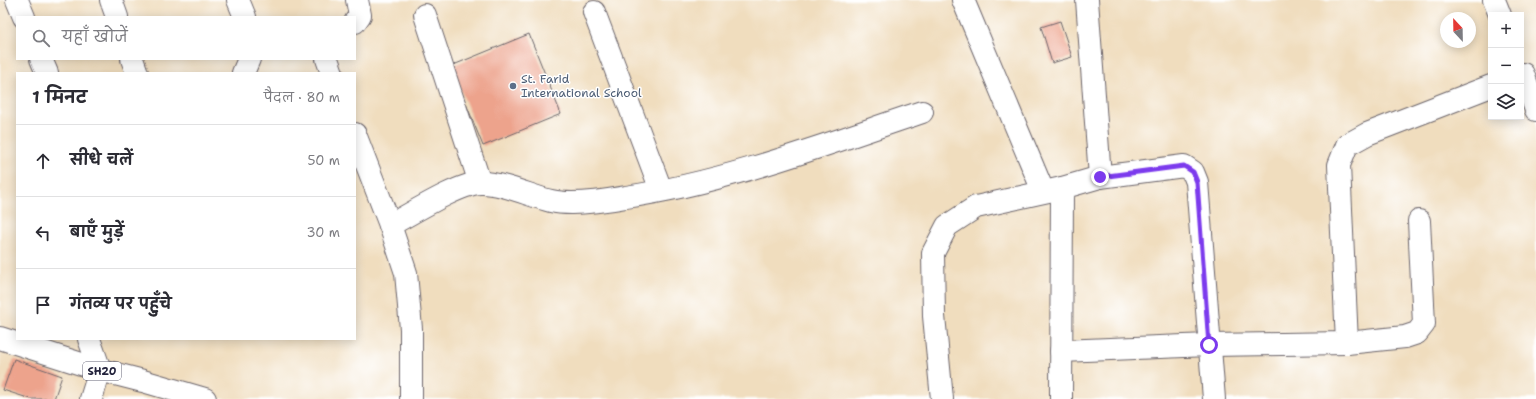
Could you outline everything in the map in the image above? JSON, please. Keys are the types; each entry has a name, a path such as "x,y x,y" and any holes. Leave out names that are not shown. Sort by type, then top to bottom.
{"street":[{"path":"16,0 24,16"},
{"path":"110,0 117,16"},
{"path":"238,0 245,16"},
{"path":"356,21 360,15 357,0"},
{"path":"963,0 1053,189 1061,351 1061,399"},
{"path":"1086,0 1100,177"},
{"path":"1494,0 1499,12"},
{"path":"594,12 661,190"},
{"path":"425,15 480,183"},
{"path":"41,60 47,72"},
{"path":"132,60 138,72"},
{"path":"243,72 249,60"},
{"path":"327,60 332,72"},
{"path":"1525,72 1536,110"},
{"path":"1347,343 1339,165 1347,145 1367,134 1488,87"},
{"path":"390,225 461,188 480,183 501,186 552,201 577,203 626,197 687,185 783,159 922,112"},
{"path":"356,137 390,225 406,273 411,329 411,399"},
{"path":"942,399 934,316 933,253 947,226 976,207 1100,177 1184,166 1193,172 1197,182 1214,399"},
{"path":"1061,351 1209,345 1347,343 1404,337 1417,332 1424,324 1419,221"},
{"name":"SH20","path":"0,338 100,370 205,399"},
{"path":"89,340 100,370 92,399"}],"building":[{"path":"1060,21 1072,57 1052,63 1041,27"},
{"path":"529,34 561,114 483,146 451,66"},
{"path":"14,359 62,376 54,399 31,399 3,390"}],"place":[{"name":"St. Farid International School","path":"513,86"}],"route":[{"path":"1100,177 1184,166 1193,172 1197,182 1209,345"}]}
